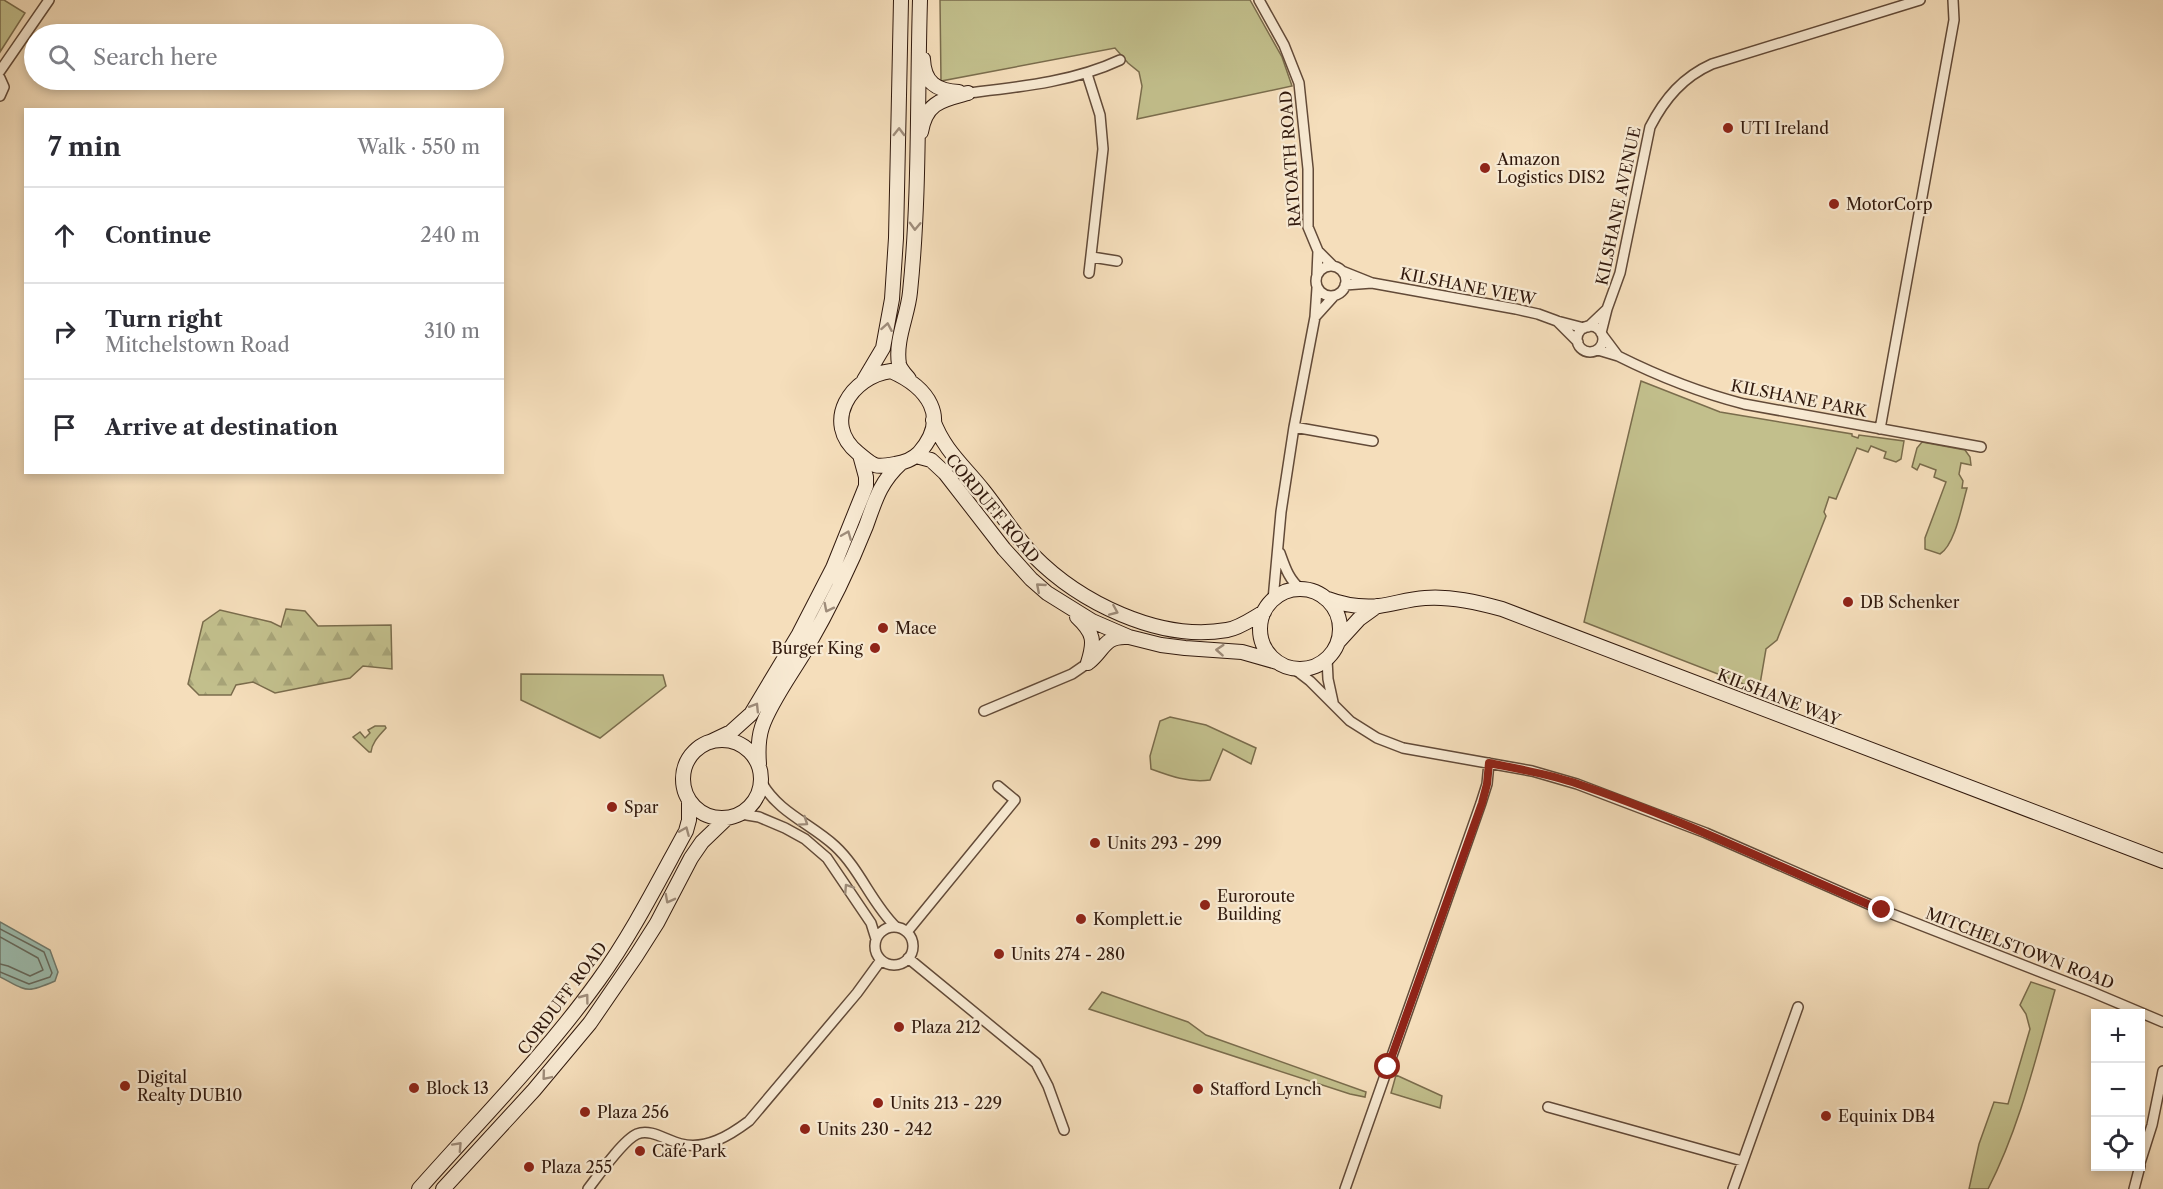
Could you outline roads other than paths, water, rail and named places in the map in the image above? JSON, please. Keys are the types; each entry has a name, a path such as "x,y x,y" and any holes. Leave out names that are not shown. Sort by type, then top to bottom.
{"street":[{"path":"32,24 49,0"},
{"path":"901,0 896,237 892,299 883,348 864,380 845,401 842,409 843,432 850,447 869,465 882,466 901,463 916,456 930,439 933,420 931,405 926,395 909,379 900,366 899,350 908,308 914,248 922,0"},
{"path":"922,0 926,74 932,83 943,91 968,93"},
{"name":"RATOATH ROAD","path":"1259,0 1284,45 1299,83 1308,169 1308,227 1318,251 1317,274"},
{"name":"KILSHANE AVENUE","path":"1602,335 1607,309 1620,273 1650,127 1674,89 1694,73 1712,64 1920,0"},
{"path":"1880,429 1954,20 1953,0"},
{"path":"0,71 24,36"},
{"path":"916,190 922,129 925,117 937,102 968,93 1087,74 1120,60"},
{"path":"1087,74 1096,99 1102,134 1101,168 1089,273"},
{"path":"0,78 4,87 0,96"},
{"name":"RATOATH ROAD","path":"1318,251 1338,268"},
{"path":"1092,257 1117,261"},
{"path":"1273,600 1281,512 1294,426 1315,317 1317,288 1315,279 1324,267 1338,268 1346,280 1343,290 1334,296 1315,317"},
{"name":"KILSHANE VIEW","path":"1338,268 1372,283 1516,309 1586,328"},
{"name":"KILSHANE VIEW","path":"1345,285 1372,283"},
{"path":"1317,288 1324,295 1334,296"},
{"name":"KILSHANE AVENUE","path":"1586,328 1607,309"},
{"name":"KILSHANE VIEW","path":"1557,321 1578,342"},
{"path":"1586,328 1596,328 1602,335 1602,343 1598,350 1586,351 1578,342 1579,334 1586,328"},
{"name":"KILSHANE PARK","path":"1602,335 1618,356"},
{"name":"KILSHANE PARK","path":"1598,350 1618,356 1716,397 1981,447"},
{"path":"864,380 879,372 891,371 909,379"},
{"name":"CORDUFF ROAD","path":"933,420 948,451 982,489 1021,541 1048,569 1086,597 1110,610 1137,620 1186,630 1229,630 1264,612"},
{"path":"1294,426 1373,441"},
{"path":"860,455 866,486 833,568 799,634 743,723 731,732 696,750 686,765 683,784 689,801 706,815 716,818 741,814 759,817 805,839 827,858 871,923 876,939 875,951 881,960 892,965 904,962 908,958 912,942 907,932 896,927 884,915 837,848 818,831 780,807 769,795 762,783 758,746 762,726 842,582 882,484 901,463"},
{"name":"CORDUFF ROAD","path":"916,456 931,460 945,473 1031,579 1063,604 1092,621 1130,637 1185,648 1242,652 1277,662"},
{"path":"1279,551 1288,575 1301,589"},
{"path":"1301,589 1314,592 1331,603 1338,616 1340,627 1338,642 1327,659 1305,669 1293,668 1277,662 1262,642 1261,622 1264,612 1273,600 1287,591 1301,589"},
{"name":"KILSHANE WAY","path":"1325,598 1340,604 1377,606 1424,598 1450,598 1503,609 2163,861"},
{"path":"1063,604 1088,627 1093,638 1088,663"},
{"name":"KILSHANE WAY","path":"1338,642 1359,619 1377,606"},
{"path":"984,711 1072,674 1099,654 1111,638 1130,637"},
{"path":"1327,659 1333,702"},
{"name":"MITCHELSTOWN ROAD","path":"1293,668 1360,729 1391,744 1422,752 1532,771 1645,808 1882,910 2163,1022"},
{"path":"710,742 733,741 744,746 759,764"},
{"path":"1345,1189 1482,803 1489,763"},
{"path":"741,814 755,801 762,783"},
{"path":"907,932 1015,800 998,786"},
{"name":"CORDUFF ROAD","path":"419,1189 520,1080 600,979 651,898 686,831 689,820 689,801"},
{"path":"443,1189 534,1090 590,1023 646,940 691,858 702,842 727,818"},
{"path":"876,939 884,930 896,927"},
{"path":"908,958 1036,1063 1048,1086 1064,1130"},
{"path":"588,1189 625,1144 638,1134 651,1133 682,1144 701,1145 719,1140 748,1121 857,993 881,960"},
{"path":"1733,1189 1798,1007"},
{"path":"2152,1125 2163,1071"},
{"path":"2145,1148 2163,1096"},
{"path":"1548,1107 1742,1161"},
{"path":"2134,1189 2138,1171"}],"water":[{"path":"0,922 50,950 58,972 55,981 38,988 27,989 0,977"}],"place":[{"name":"UTI Ireland","path":"1728,128"},
{"name":"Amazon Logistics DIS2","path":"1485,168"},
{"name":"MotorCorp","path":"1834,204"},
{"name":"DB Schenker","path":"1848,602"},
{"name":"Mace","path":"883,628"},
{"name":"Burger King","path":"875,648"},
{"name":"Spar","path":"612,807"},
{"name":"Units 293 - 299","path":"1095,843"},
{"name":"Euroroute Building","path":"1205,905"},
{"name":"Komplett.ie","path":"1081,919"},
{"name":"Units 274 - 280","path":"999,954"},
{"name":"Plaza 212","path":"899,1027"},
{"name":"Digital Realty DUB10","path":"125,1086"},
{"name":"Block 13","path":"414,1088"},
{"name":"Stafford Lynch","path":"1198,1089"},
{"name":"Units 213 - 229","path":"878,1103"},
{"name":"Plaza 256","path":"585,1112"},
{"name":"Equinix DB4","path":"1826,1116"},
{"name":"Units 230 - 242","path":"805,1129"},
{"name":"Café Park","path":"640,1151"},
{"name":"Plaza 255","path":"529,1167"}]}
